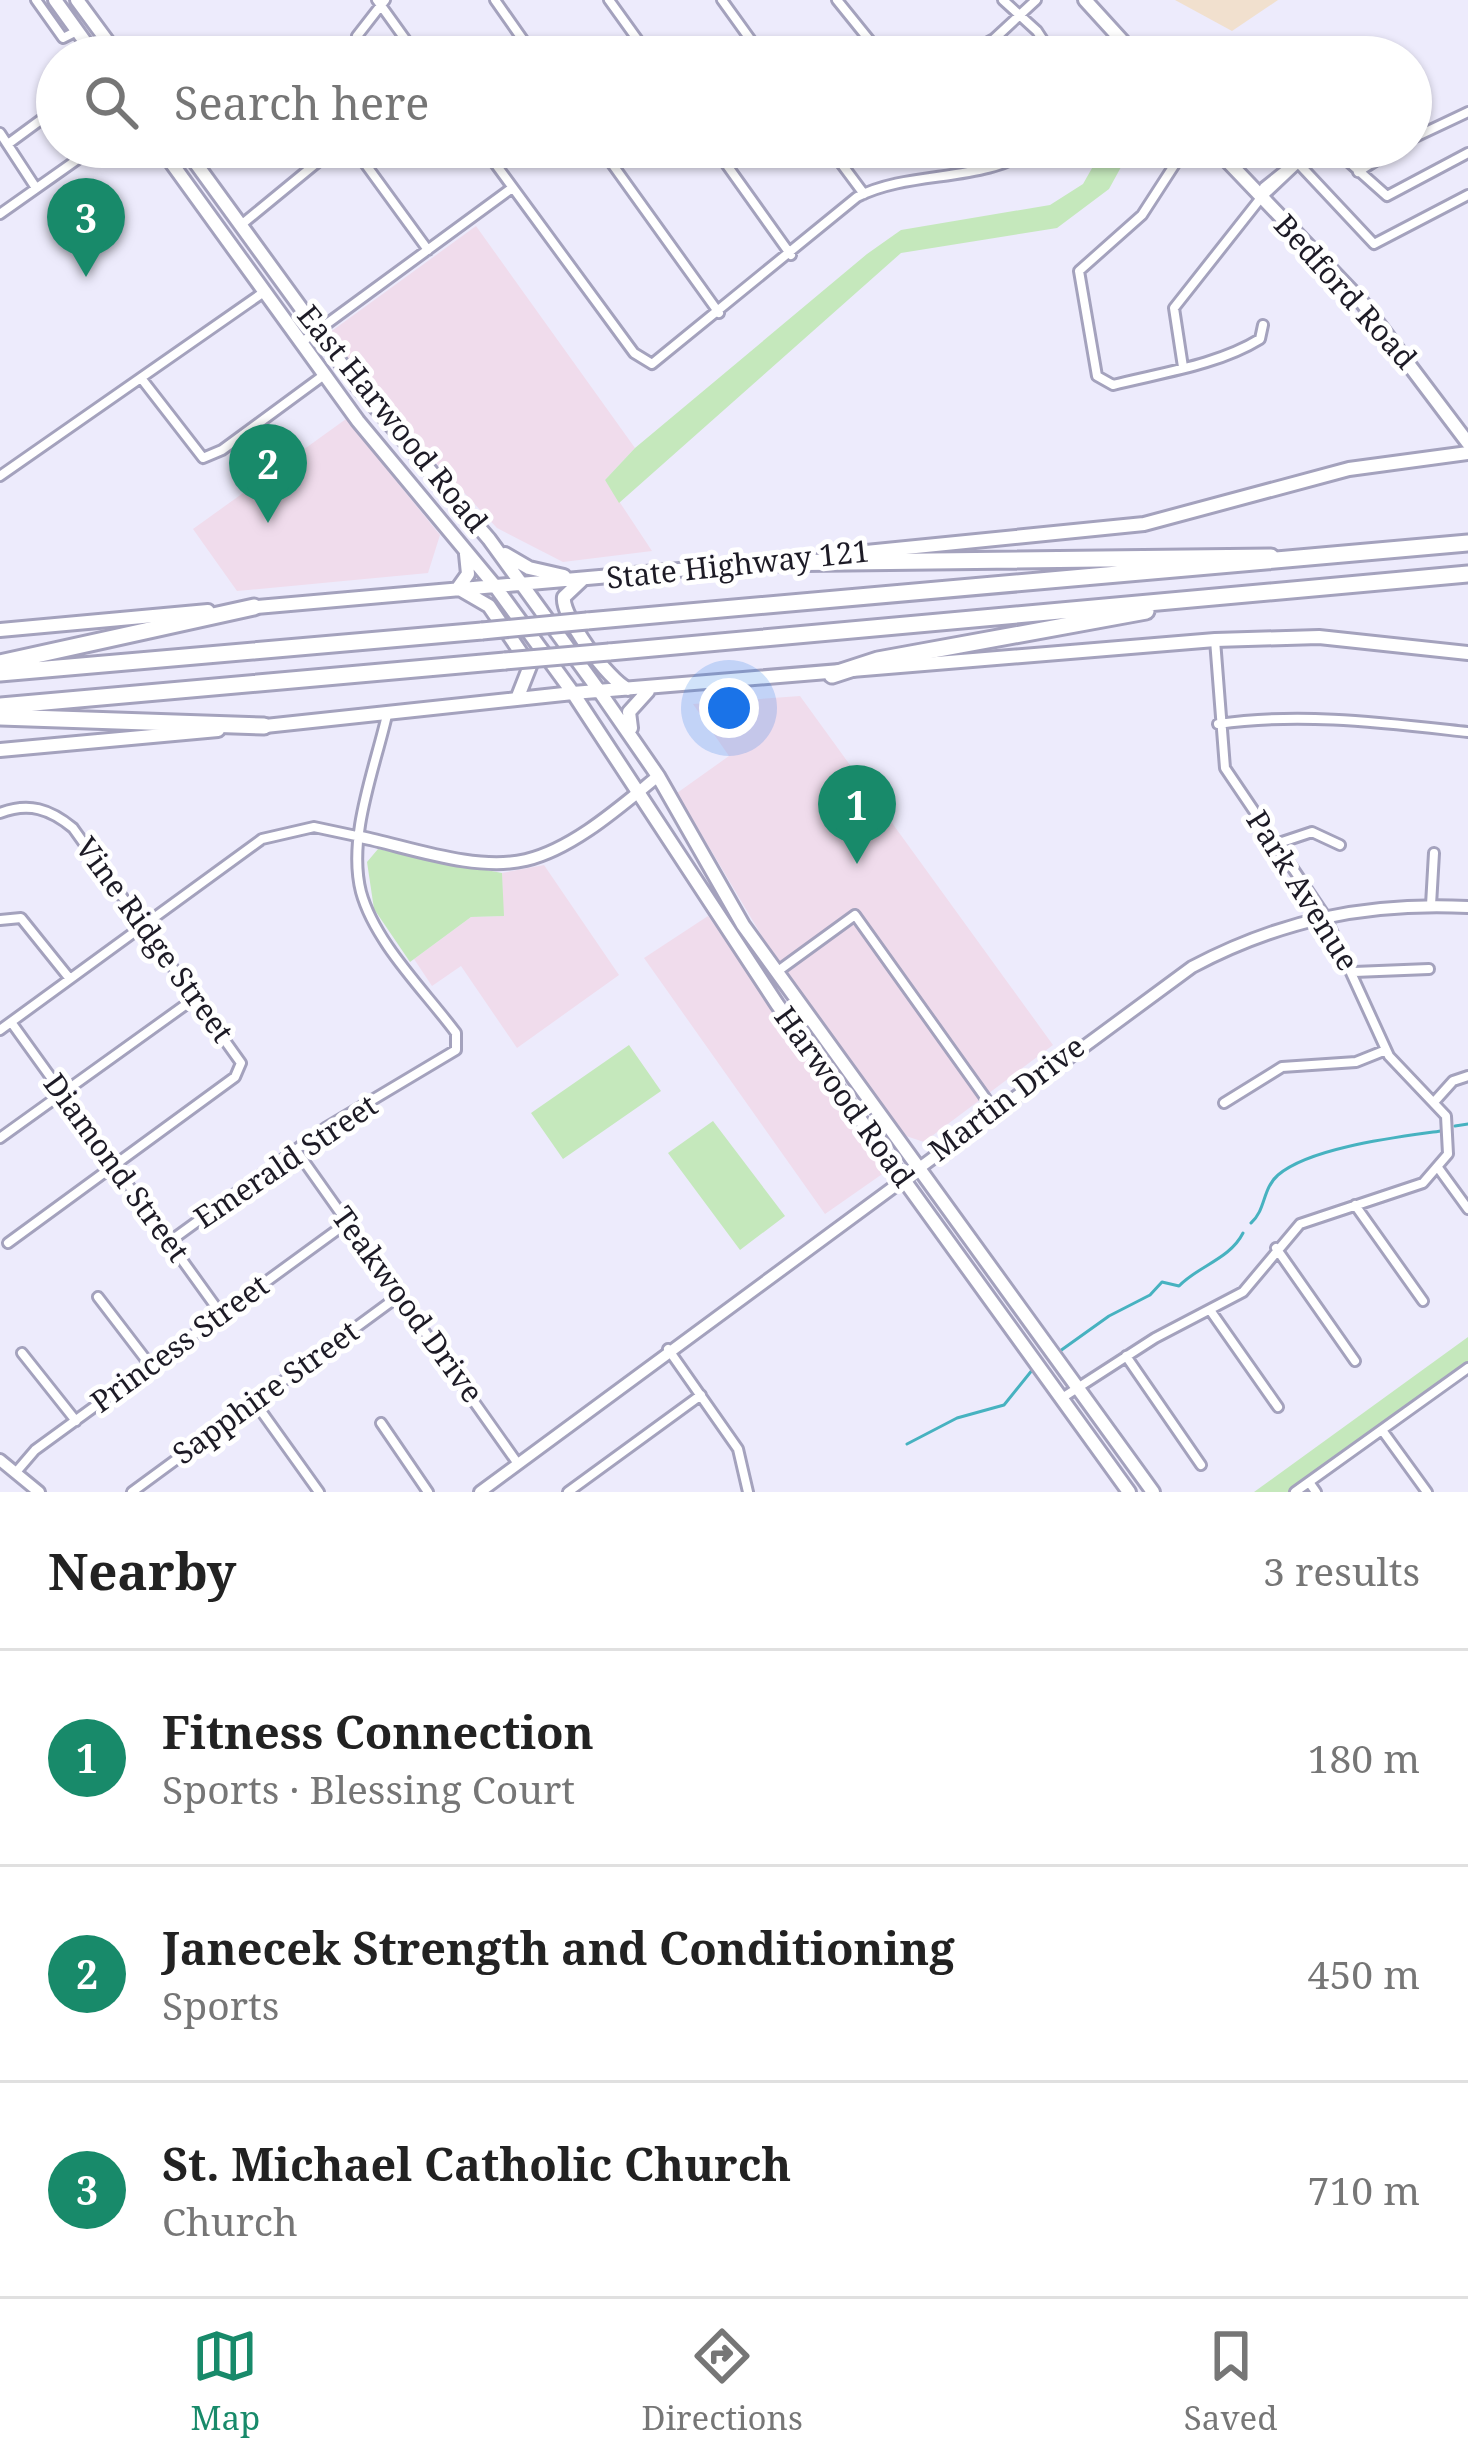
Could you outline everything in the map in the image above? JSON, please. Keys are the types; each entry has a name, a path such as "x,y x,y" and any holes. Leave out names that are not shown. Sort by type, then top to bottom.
{"highway":[{"path":"0,674 1285,563 1468,543"},
{"path":"761,562 1019,563 1263,555 1285,563"},
{"path":"0,706 1468,574"},
{"path":"832,675 878,660 1074,623 1221,602 1236,592"},
{"path":"0,663 254,607"},
{"path":"0,716 264,726"}],"main road":[{"path":"55,0 81,36"},
{"path":"77,0 103,36"},
{"path":"1085,0 1118,36"},
{"path":"77,31 92,21"},
{"name":"East Harwood Road","path":"199,168 318,331 404,443 488,539 600,692"},
{"name":"Bedford Road","path":"1233,168 1361,302 1468,443"},
{"name":"East Harwood Road","path":"176,169 324,375 495,586 573,693"},
{"path":"225,237 241,225"},
{"path":"264,292 281,280"},
{"path":"392,462 404,443"},
{"name":"State Highway 121","path":"0,630 1124,528 1349,469 1468,453"},
{"path":"488,539 529,568 583,580"},
{"path":"466,553 468,574 458,588 479,595 523,650 530,678 517,699"},
{"path":"583,580 564,597 564,611 620,686 649,691"},
{"path":"0,750 573,693 649,691 1215,640 1319,638 1468,653"},
{"path":"638,745 628,712 649,691"},
{"name":"Harwood Road","path":"600,692 658,776 777,971 1154,1492"},
{"name":"Harwood Road","path":"573,693 761,982 1126,1487"},
{"path":"517,699 556,702 589,719"},
{"path":"692,880 710,868"},
{"path":"761,982 777,971"},
{"path":"826,1072 844,1065"},
{"path":"958,1255 973,1244"},
{"path":"1126,1487 1139,1471"}],"street":[{"path":"36,0 62,36"},
{"path":"495,0 521,36"},
{"path":"609,0 635,36"},
{"path":"722,0 749,36"},
{"path":"837,0 866,36"},
{"path":"1003,0 1037,36"},
{"path":"998,36 1036,0"},
{"path":"357,36 381,2 404,36"},
{"path":"67,36 77,31"},
{"path":"1432,129 1468,112"},
{"path":"8,144 36,123"},
{"path":"0,133 36,188"},
{"path":"1354,168 1388,196 1468,153"},
{"path":"0,214 65,168"},
{"path":"241,225 310,168"},
{"path":"368,168 428,250"},
{"path":"498,168 634,352 652,364 863,194 893,183 987,168"},
{"path":"615,168 719,313"},
{"path":"729,168 791,255"},
{"path":"844,168 863,194"},
{"path":"1172,168 1142,215 1078,271 1100,380 1113,385 1250,346 1260,339 1263,325"},
{"path":"1183,367 1174,308 1260,199 1295,168"},
{"path":"1304,168 1374,244 1468,195"},
{"path":"1358,172 1364,168"},
{"path":"301,343 512,188"},
{"path":"0,476 264,292"},
{"path":"141,377 203,458 222,450 324,375"},
{"name":"Park Avenue","path":"1215,640 1225,768 1324,916 1354,972 1385,1050 1435,1102"},
{"path":"361,837 386,715"},
{"path":"1218,724 1263,717 1326,719 1468,732"},
{"path":"0,1030 246,848 280,832 337,828 361,837 484,860 529,860 566,843 658,776"},
{"name":"Vine Ridge Street","path":"0,813 17,807 58,815 74,828 237,1055 241,1070 115,1166"},
{"path":"1276,844 1321,832 1340,845"},
{"name":"Emerald Street","path":"169,1242 296,1150 444,1061 458,1041 368,910 358,867 361,837"},
{"path":"1431,905 1434,853"},
{"name":"Martin Drive","path":"480,1492 916,1166 1192,967 1246,938 1324,916 1386,905 1468,907"},
{"path":"777,971 855,915 994,1110"},
{"path":"0,920 21,918 70,979"},
{"path":"1354,972 1429,969"},
{"path":"0,1138 195,998"},
{"name":"Diamond Street","path":"11,1022 220,1314"},
{"path":"1224,1103 1282,1067 1356,1062 1385,1050"},
{"path":"1062,1398 1126,1356 1247,1289 1300,1224 1417,1185 1439,1169 1450,1131 1435,1102 1453,1081 1468,1076"},
{"name":"Teakwood Drive","path":"296,1150 516,1461"},
{"path":"8,1243 115,1166"},
{"path":"1439,1169 1468,1209"},
{"path":"1355,1205 1423,1301"},
{"name":"Princess Street","path":"17,1471 34,1450 348,1222"},
{"path":"1276,1249 1355,1360"},
{"name":"Sapphire Street","path":"132,1492 400,1295"},
{"path":"98,1297 150,1365"},
{"path":"1210,1310 1278,1407"},
{"path":"668,1349 738,1449 748,1492"},
{"path":"22,1353 76,1421"},
{"path":"1126,1356 1202,1465"},
{"path":"1295,1492 1468,1368"},
{"path":"568,1492 701,1395"},
{"path":"254,1402 319,1492"},
{"path":"381,1424 428,1492"},
{"path":"1382,1430 1427,1492"},
{"path":"0,1460 39,1492"},
{"path":"1309,1482 1316,1492"}],"shaded area":[{"path":"1175,0 1278,0 1232,31"},
{"path":"476,226 635,448 605,480 652,551 563,562 497,528 383,406 329,333"},
{"path":"346,419 440,535 428,573 237,591 193,529"},
{"path":"800,696 1053,1045 924,1142 903,1135 763,938 677,793 729,756 693,704"},
{"path":"544,865 619,975 517,1048 461,966 432,986 414,959 471,917 503,916 502,873"},
{"path":"708,916 888,1170 825,1214 644,958"}],"green space":[{"path":"1092,168 1120,168 1109,189 1057,228 901,253 619,503 605,480 635,448 901,230 1050,205 1083,184"},
{"path":"378,849 502,873 504,916 471,917 410,962 374,909 367,862"},
{"path":"629,1045 661,1091 563,1159 531,1113"},
{"path":"713,1121 785,1216 740,1250 668,1153"},
{"path":"1468,1337 1468,1364 1289,1492 1254,1492"}],"waterway":[{"path":"1455,1126 1468,1124"},
{"path":"1251,1223 1273,1181 1293,1165 1356,1145 1441,1131"},
{"path":"1060,1351 1109,1316 1150,1295 1162,1282 1179,1286 1230,1249 1243,1233"},
{"path":"907,1444 957,1418 1004,1405 1033,1369"}],"place":[{"name":"St. Michael Catholic Church","path":"86,277"},
{"name":"Janecek Strength and Conditioning","path":"268,523"},
{"name":"Fitness Connection","path":"857,864"}]}
